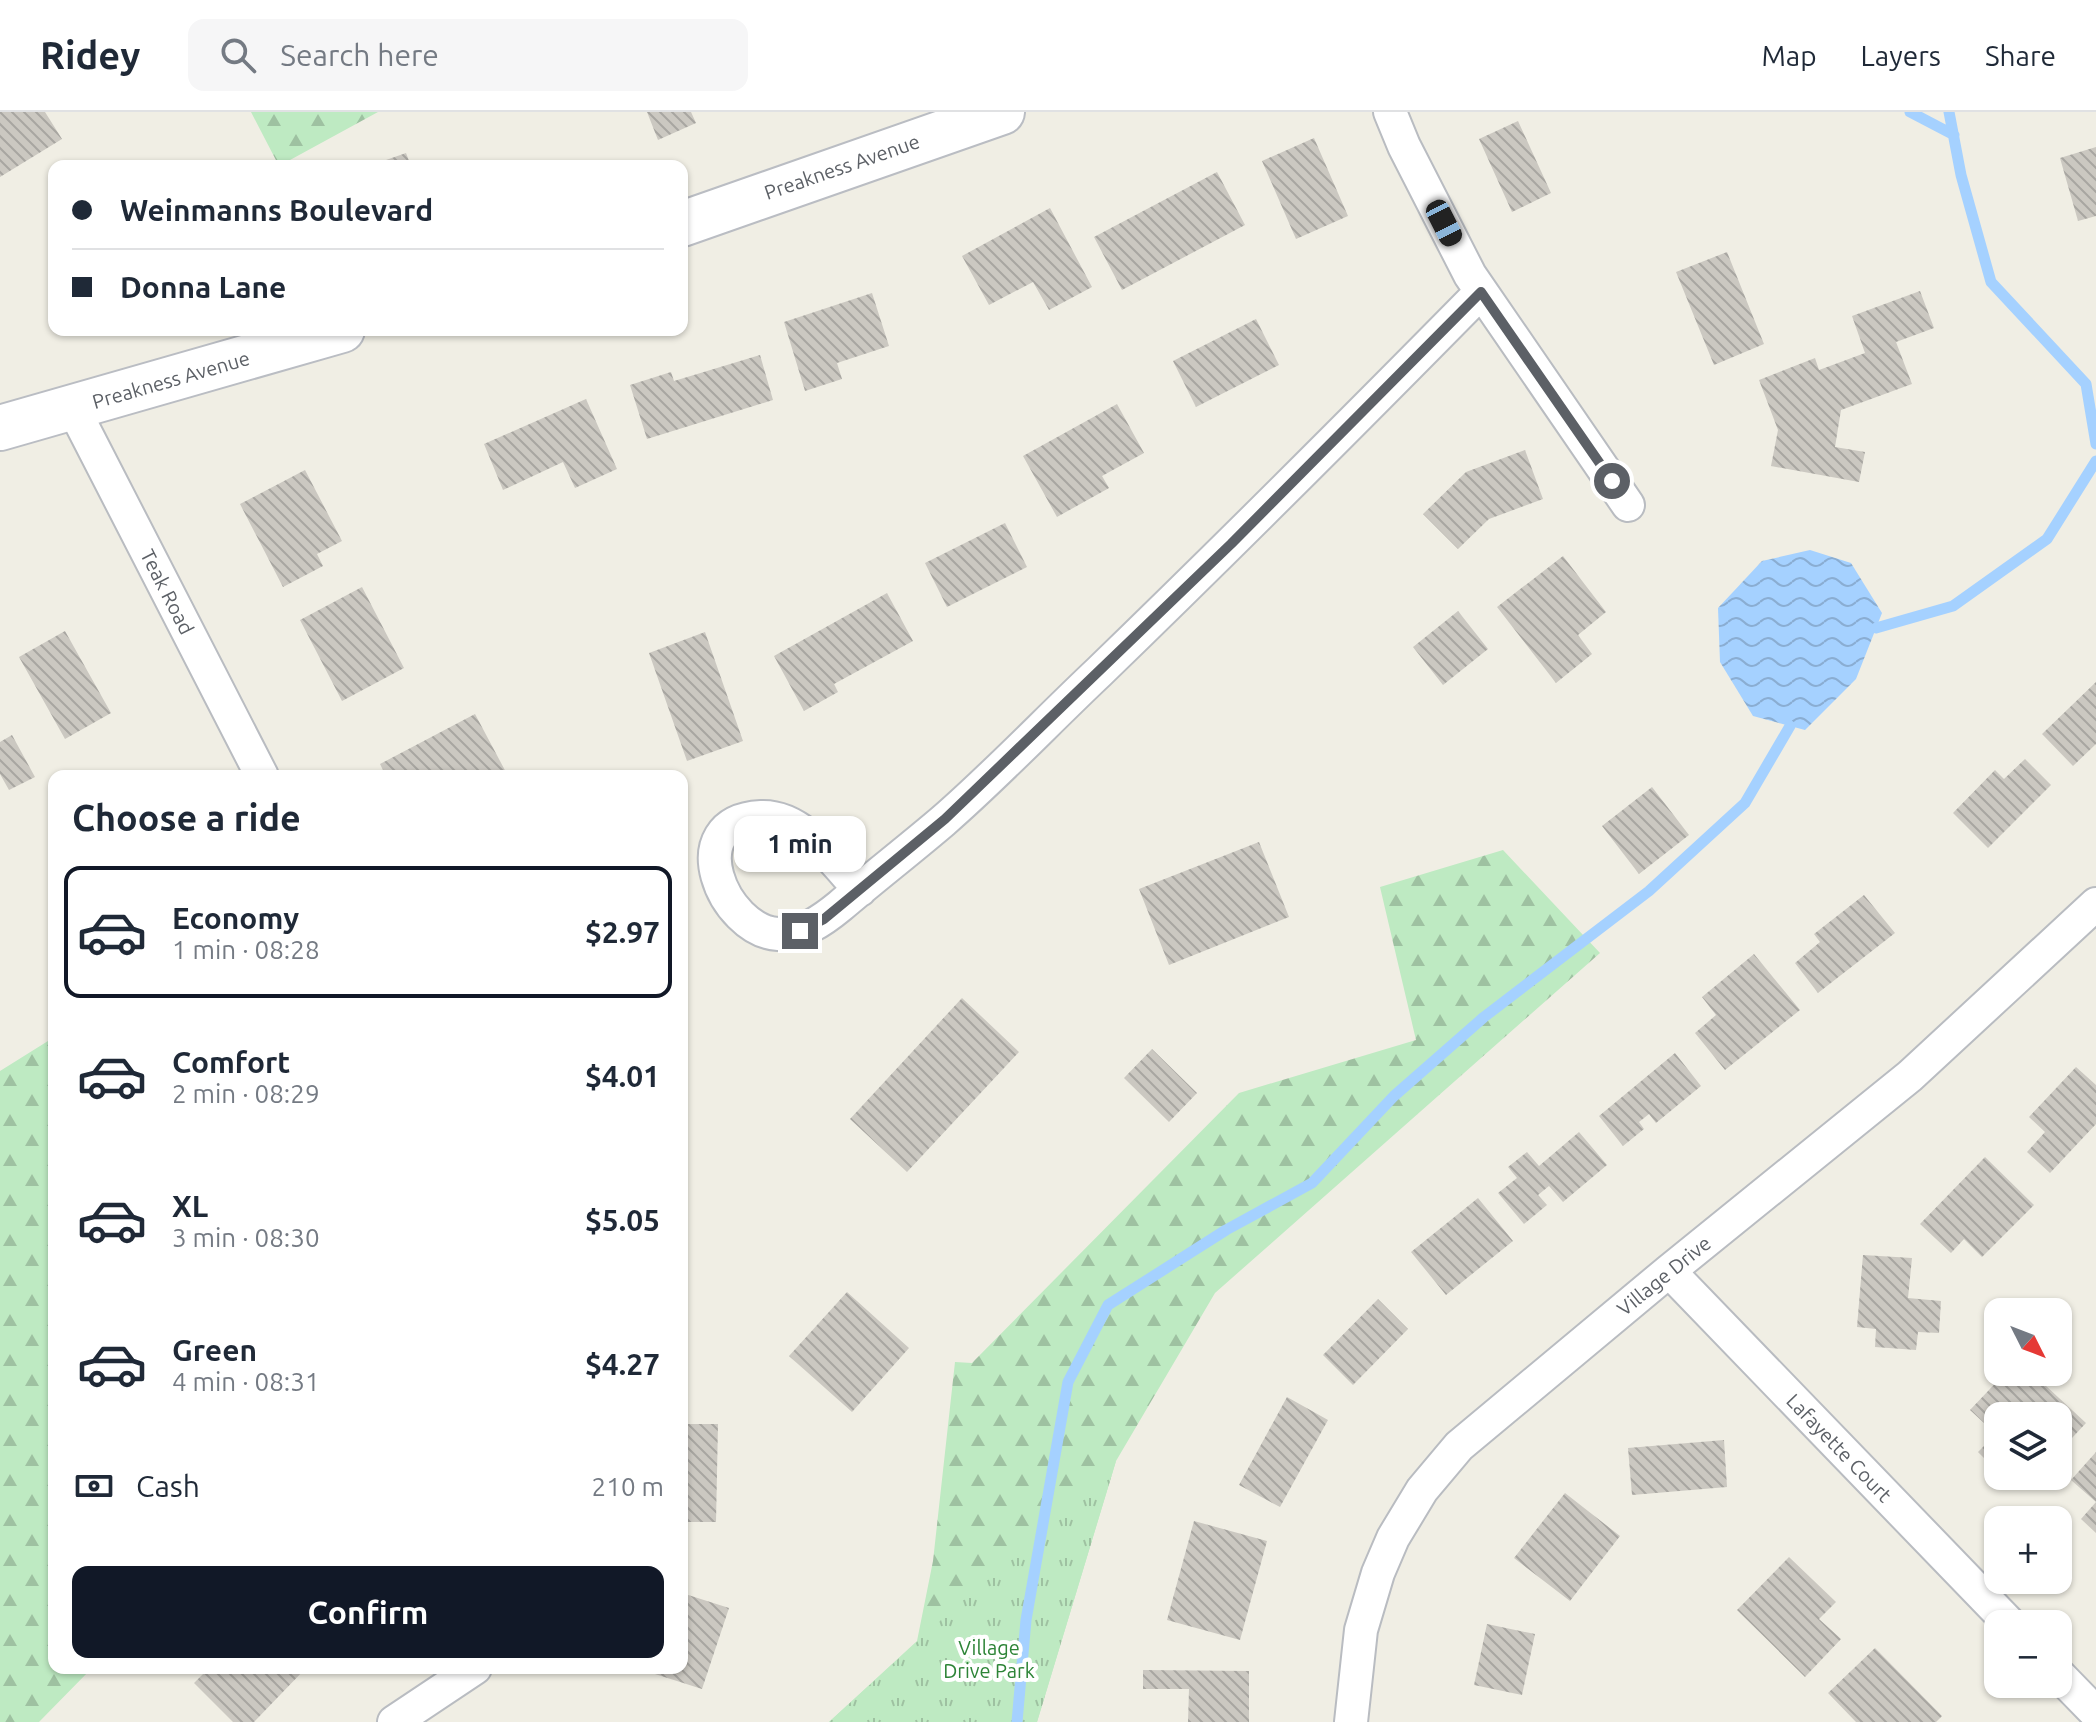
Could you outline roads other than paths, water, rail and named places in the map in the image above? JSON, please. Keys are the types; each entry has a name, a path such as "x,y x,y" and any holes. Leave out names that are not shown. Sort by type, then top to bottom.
{"main road":[{"name":"Preakness Avenue","path":"688,222 1002,112"},
{"name":"Preakness Avenue","path":"0,428 321,336"}],"street":[{"path":"1390,112 1404,146 1481,292 1628,505"},
{"path":"860,890 850,879 811,839 790,824 765,817 743,819 730,825 718,840 713,862 719,885 732,906 752,924 776,934 800,931 824,919 848,899 860,889 945,819 1231,544 1481,292"},
{"name":"Teak Road","path":"73,408 259,770"},
{"name":"Village Drive","path":"1351,1722 1361,1630 1378,1573 1393,1538 1422,1490 1459,1446 1910,1076 2096,904"},
{"name":"Lafayette Court","path":"1669,1271 1996,1610"},
{"path":"394,1722 466,1674"},
{"path":"2072,1688 2096,1713"}],"water":[{"path":"1810,550 1851,563 1882,613 1856,679 1805,730 1753,716 1720,662 1718,608 1762,561"}],"waterway":[{"path":"1910,112 1954,135"},
{"path":"1949,112 1961,175 1991,282 2086,384 2096,444"},
{"path":"1876,628 1953,606 2047,539 2096,461"},
{"path":"1017,1722 1026,1620 1068,1382 1108,1305 1226,1230 1312,1183 1394,1096 1484,1017 1649,891 1745,803 1790,726"}],"park label":[{"name":"Village Drive Park","path":"989,1660"}]}
